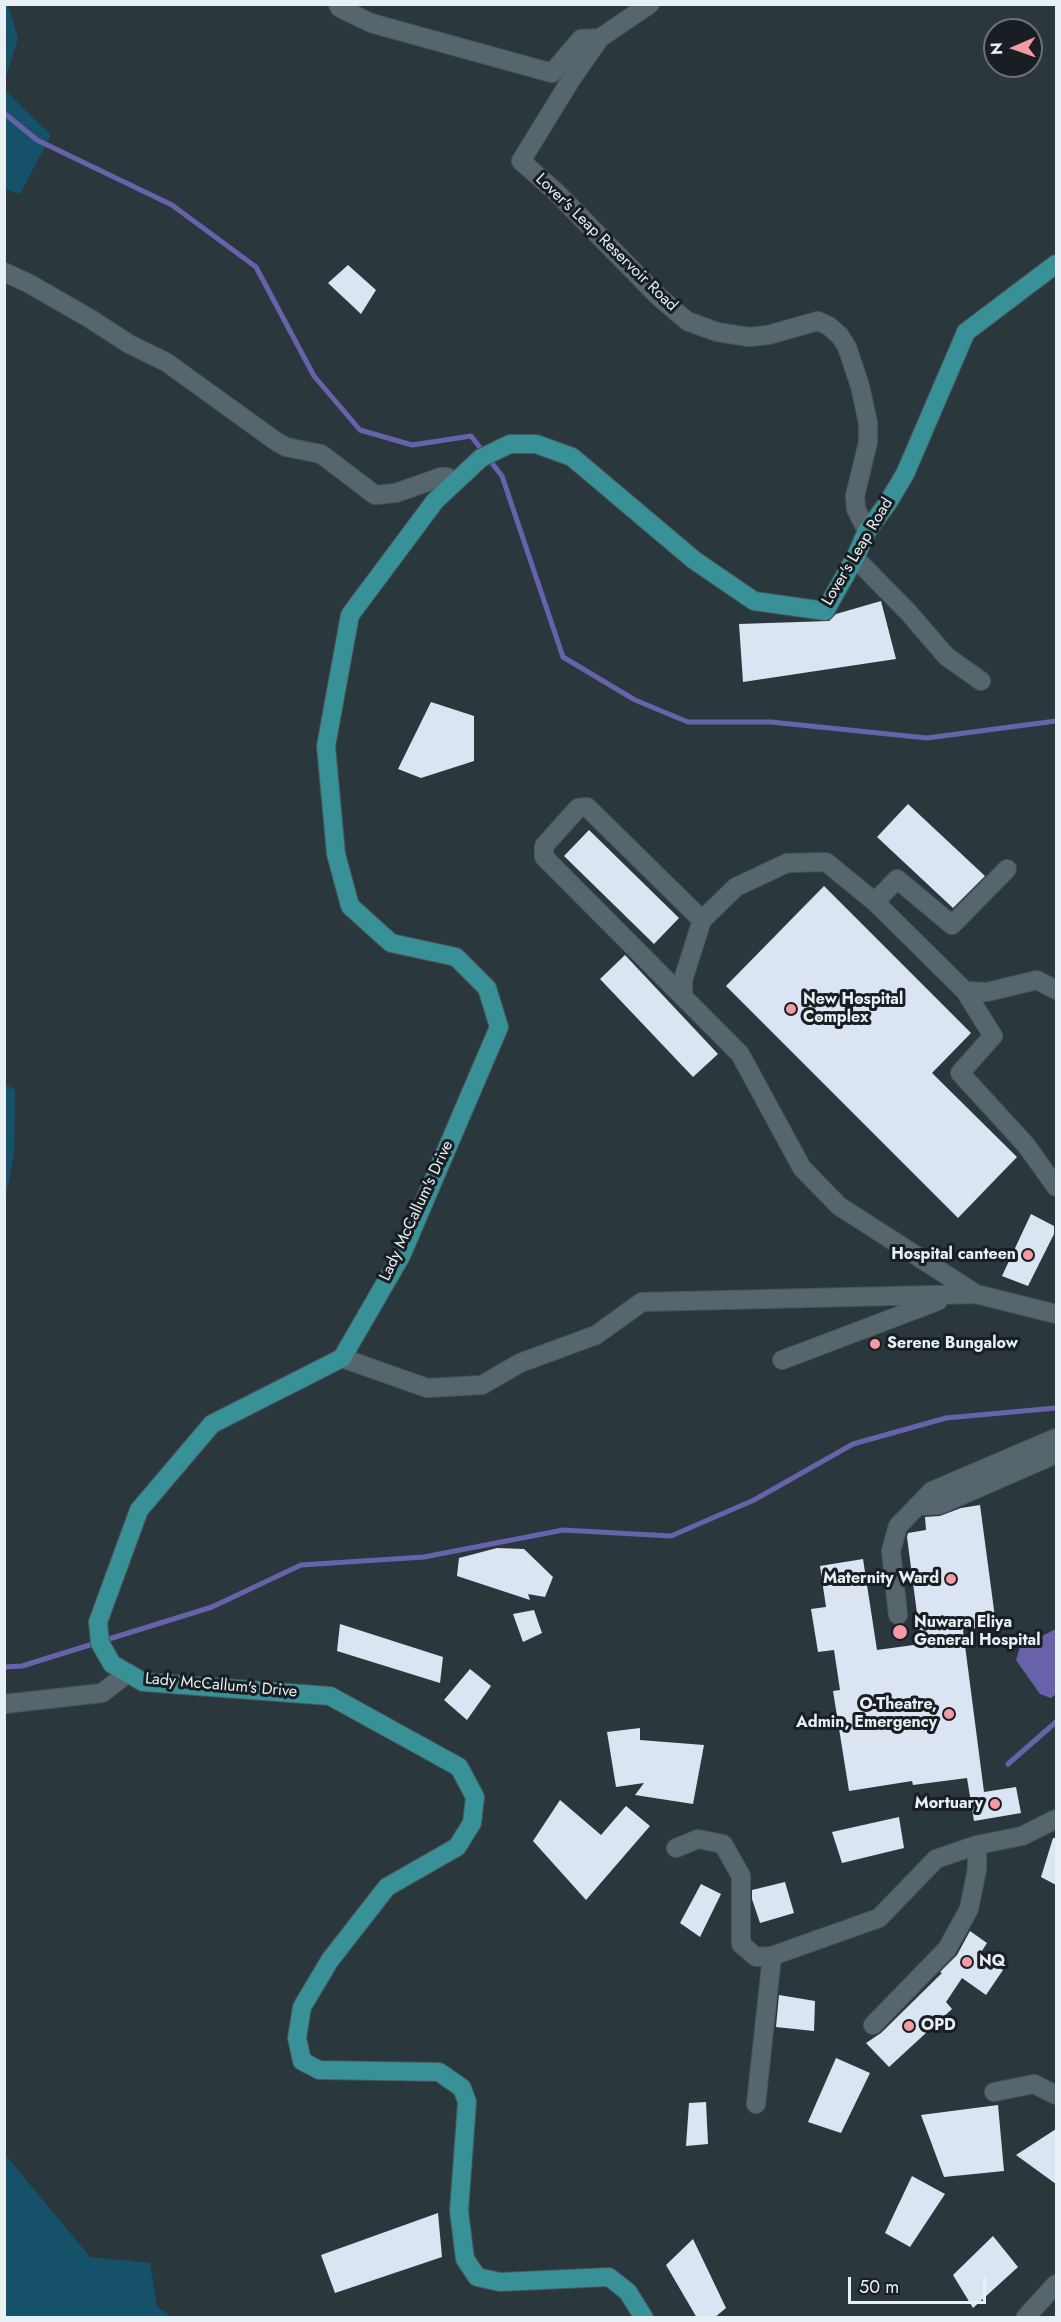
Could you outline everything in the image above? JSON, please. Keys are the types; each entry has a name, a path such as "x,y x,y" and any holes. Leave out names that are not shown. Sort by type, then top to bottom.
{"main road":[{"name":"Lover's Leap Road","path":"453,483 481,458 510,444 536,444 572,457 694,560 754,601 825,611 855,558 867,531 905,474 966,332 1056,264"},
{"name":"Lady McCallum's Drive","path":"342,1358 400,1256 499,1027 487,988 456,957 391,943 350,906 336,855 326,746 350,615 435,501 453,483"},
{"path":"120,1669 100,1644 98,1622 139,1510 212,1425 342,1358"},
{"name":"Lady McCallum's Drive","path":"120,1669 143,1682 330,1696 459,1767 475,1797 472,1823 457,1847 387,1887 330,1960 302,2007 297,2038 302,2061 319,2070 439,2072 462,2088 467,2102 459,2211 465,2259 477,2277 500,2282 609,2277 628,2292 644,2318"}],"street":[{"path":"338,4 340,8 371,23 552,73 581,39 600,38 650,4"},
{"name":"Lover's Leap Reservoir Road","path":"600,38 572,78 521,161 557,193 658,296 687,321 717,332 749,337 768,335 818,321 829,326 840,336 847,347 860,386 868,423 868,442 855,496 856,509 867,531"},
{"path":"4,272 48,295 129,344 166,362 276,442 286,447 312,450 321,454 375,495 396,493 441,477 447,477 453,483"},
{"path":"855,558 909,613 946,656 981,681"},
{"path":"702,920 587,807 578,808 544,846 544,857 740,1054 802,1168 839,1206 976,1294"},
{"path":"683,995 683,980 702,920 736,887 787,862 826,862 875,902 965,991 993,1036 960,1072 1026,1145 1056,1187"},
{"path":"875,902 897,879 952,926 1007,869"},
{"path":"965,991 987,992 1037,980 1056,990"},
{"path":"342,1358 427,1388 482,1385 520,1363 596,1335 642,1302 976,1294 1056,1314"},
{"path":"782,1360 952,1295"},
{"path":"898,1615 891,1551 898,1526 932,1491 1056,1438"},
{"path":"917,1506 939,1505 1056,1454"},
{"path":"4,1704 102,1693 120,1669"},
{"path":"676,1848 698,1839 723,1844 741,1876 741,1944 756,1956 772,1956 879,1918 936,1859 977,1845 1022,1836 1056,1819"},
{"path":"873,2025 947,1949 969,1909 977,1869 977,1845"},
{"path":"756,2104 772,1956"},
{"path":"994,2092 1034,2084 1056,2095"},
{"path":"1025,2318 1056,2284"}],"shaded area":[{"path":"4,5 8,5 18,38 5,80"},
{"path":"5,90 51,135 20,194 5,189"},
{"path":"5,1084 15,1090 14,1154 5,1201"},
{"path":"1056,1629 1056,1694 1051,1698 1040,1694 1016,1660 1020,1647"},
{"path":"4,2153 90,2257 150,2263 157,2307 172,2317 5,2317"}],"building":[{"path":"348,265 376,290 361,314 328,283"},
{"path":"881,601 896,659 743,682 739,624 829,621 836,614"},
{"path":"431,702 474,716 474,761 421,778 398,769"},
{"path":"908,804 985,876 953,908 877,837"},
{"path":"589,830 679,918 654,944 564,856"},
{"name":"New Hospital Complex","path":"824,886 971,1033 932,1073 1017,1157 958,1218 726,986"},
{"path":"625,955 718,1054 693,1077 600,979"},
{"name":"Hospital canteen","path":"1031,1214 1054,1226 1054,1234 1028,1286 1002,1276"},
{"path":"980,1505 996,1625 963,1630 984,1792 1016,1787 1021,1813 974,1821 967,1778 913,1785 912,1781 849,1791 833,1691 840,1690 834,1650 818,1652 811,1609 826,1607 820,1566 863,1559 877,1650 921,1644 908,1533 926,1530 925,1517 940,1516 961,1508"},
{"path":"497,1548 524,1549 553,1577 545,1597 528,1594 530,1600 457,1576 459,1558"},
{"path":"534,1610 542,1633 523,1642 513,1614"},
{"path":"340,1624 443,1657 440,1683 337,1651"},
{"path":"470,1669 491,1686 467,1720 444,1700"},
{"path":"640,1728 640,1740 704,1745 693,1804 635,1795 644,1783 616,1787 607,1732"},
{"path":"560,1800 601,1835 626,1806 650,1826 586,1900 533,1841"},
{"path":"899,1817 904,1848 842,1863 832,1832"},
{"path":"1053,1838 1056,1838 1056,1885 1041,1877"},
{"path":"785,1882 794,1913 760,1923 752,1899 752,1890"},
{"path":"701,1884 721,1894 700,1937 680,1923"},
{"path":"970,1931 987,1943 980,1954 1003,1970 986,1995 962,1978 946,2002 952,2009 889,2067 866,2043 881,2033 942,1973 940,1972 957,1955"},
{"path":"779,1995 815,2001 814,2031 776,2027"},
{"path":"836,2058 870,2073 841,2133 808,2122"},
{"path":"706,2102 708,2144 686,2146 689,2103"},
{"path":"998,2105 1004,2171 944,2177 921,2115"},
{"path":"1056,2129 1056,2184 1016,2155"},
{"path":"912,2176 945,2194 910,2247 885,2233"},
{"path":"438,2213 442,2257 335,2293 321,2255"},
{"path":"993,2236 1018,2267 973,2308 953,2275"},
{"path":"693,2239 726,2308 714,2318 697,2318 666,2265"}],"waterway":[{"path":"4,113 37,140 172,205 256,267 314,376 360,430 412,445 471,436 502,476 563,657 635,700 688,722 771,722 927,738 1056,721"},
{"path":"4,1667 22,1666 212,1607 301,1565 424,1557 563,1530 671,1536 754,1500 853,1444 946,1418 1056,1408"},
{"path":"1008,1764 1056,1722"}],"place":[{"name":"New Hospital Complex","path":"791,1009"},
{"name":"Hospital canteen","path":"1028,1255"},
{"name":"Serene Bungalow","path":"875,1344"},
{"name":"Maternity Ward","path":"951,1579"},
{"name":"Nuwara Eliya General Hospital","path":"900,1632"},
{"name":"O-Theatre, Admin, Emergency","path":"949,1714"},
{"name":"Mortuary","path":"995,1804"},
{"name":"NQ","path":"967,1962"},
{"name":"OPD","path":"909,2026"}]}
